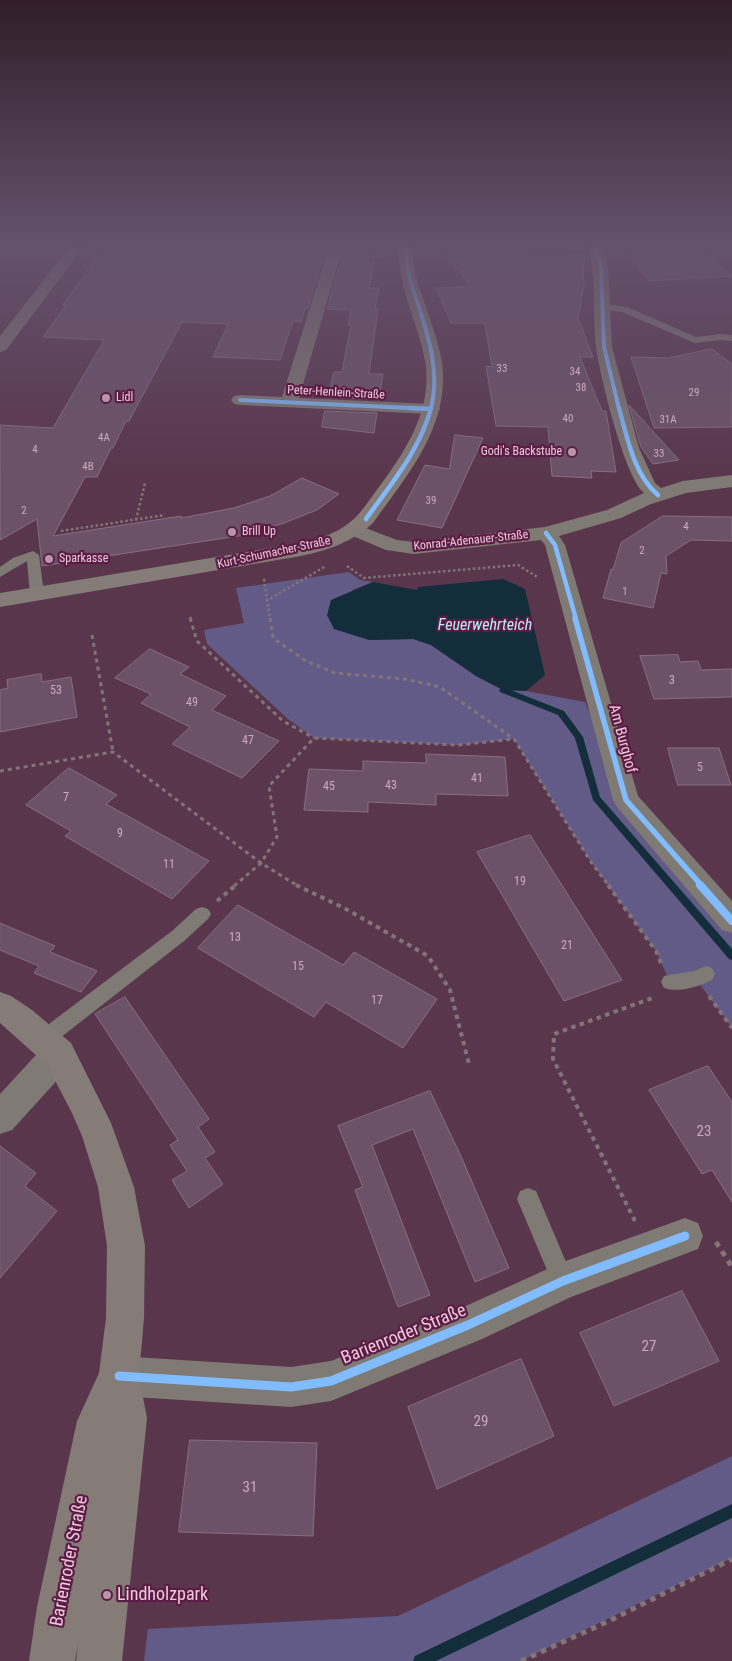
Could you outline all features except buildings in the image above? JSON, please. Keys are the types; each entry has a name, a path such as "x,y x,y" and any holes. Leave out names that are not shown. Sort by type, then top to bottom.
{"main road":[{"name":"Kurt-Schumacher-Straße","path":"0,600 319,547 336,541 356,530 366,519 408,456 420,436 431,409 435,378 432,357 422,322"},
{"name":"Barienroder Straße","path":"0,1006 21,1020 51,1047 84,1102 98,1135 117,1195 126,1246 125,1318 119,1376 126,1418 99,1661"},
{"name":"Barienroder Straße","path":"52,1661 60,1607 98,1422 119,1376"}],"street":[{"path":"0,347 19,322"},
{"name":"Peter-Henlein-Straße","path":"289,403 314,322"},
{"path":"603,322 604,347 630,448 647,486 658,495"},
{"name":"Peter-Henlein-Straße","path":"240,400 431,409"},
{"name":"Konrad-Adenauer-Straße","path":"356,530 393,546 414,548 546,533 614,514 658,495 683,487 732,481"},
{"name":"Am Burghof","path":"546,533 557,550 626,800 732,920"},
{"path":"0,1118 51,1047"},
{"name":"Barienroder Straße","path":"119,1376 291,1387 331,1381 468,1325 563,1281 685,1236"}],"lane":[{"path":"653,322 695,340 721,337 732,338"},
{"path":"0,573 17,561 33,555 37,594"},
{"path":"51,1047 202,914"},
{"path":"670,982 701,977"},
{"path":"528,1199 563,1281"}],"path":[{"path":"136,520 145,483"},
{"path":"60,531 165,515"},
{"path":"347,566 364,578 518,565 546,582"},
{"path":"264,579 273,638 306,661 335,673 405,679 440,686 514,739 591,862 656,951 670,982 666,993 554,1034 553,1059 649,1249"},
{"path":"190,617 197,641 284,721 314,738 458,745 514,739"},
{"path":"92,635 114,752 261,863 298,886 344,908 428,956 450,990 469,1064"},
{"path":"202,914 261,863 277,837 269,786 314,738"},
{"path":"0,771 114,752"},
{"path":"701,977 732,1028"},
{"path":"521,1661 609,1621 732,1559"}],"shaded area":[{"path":"349,572 360,580 373,582 352,590 369,640 413,639 431,645 476,676 503,690 526,691 585,702 626,800 732,921 732,1028 696,979 670,982 656,951 591,862 514,739 458,745 314,738 288,719 207,644 204,630 244,623 236,588"},
{"path":"732,1456 732,1558 521,1661 144,1661 148,1629 398,1616"}],"water":[{"name":"Feuerwehrteich","path":"503,579 525,589 545,675 526,691 503,690 476,676 431,645 413,639 369,640 334,629 327,615 331,600 373,582 417,590 418,587"}],"waterway":[{"path":"503,690 561,713 579,737 596,798 732,956"},
{"path":"420,1661 732,1511"}],"cycle path":[{"path":"366,519 411,454 428,418 433,400 435,380 434,366 424,322"},
{"path":"603,322 604,347 630,448 647,486 658,495"},
{"path":"240,400 431,409"},
{"path":"546,533 555,545 626,800 732,921"},
{"path":"119,1376 291,1387 331,1381 468,1325 563,1281 685,1236"}],"place":[{"name":"Lidl","path":"106,398"},
{"name":"Godi's Backstube","path":"572,452"},
{"name":"Brill Up","path":"232,532"},
{"name":"Sparkasse","path":"49,559"},
{"name":"Lindholzpark","path":"107,1595"}]}
